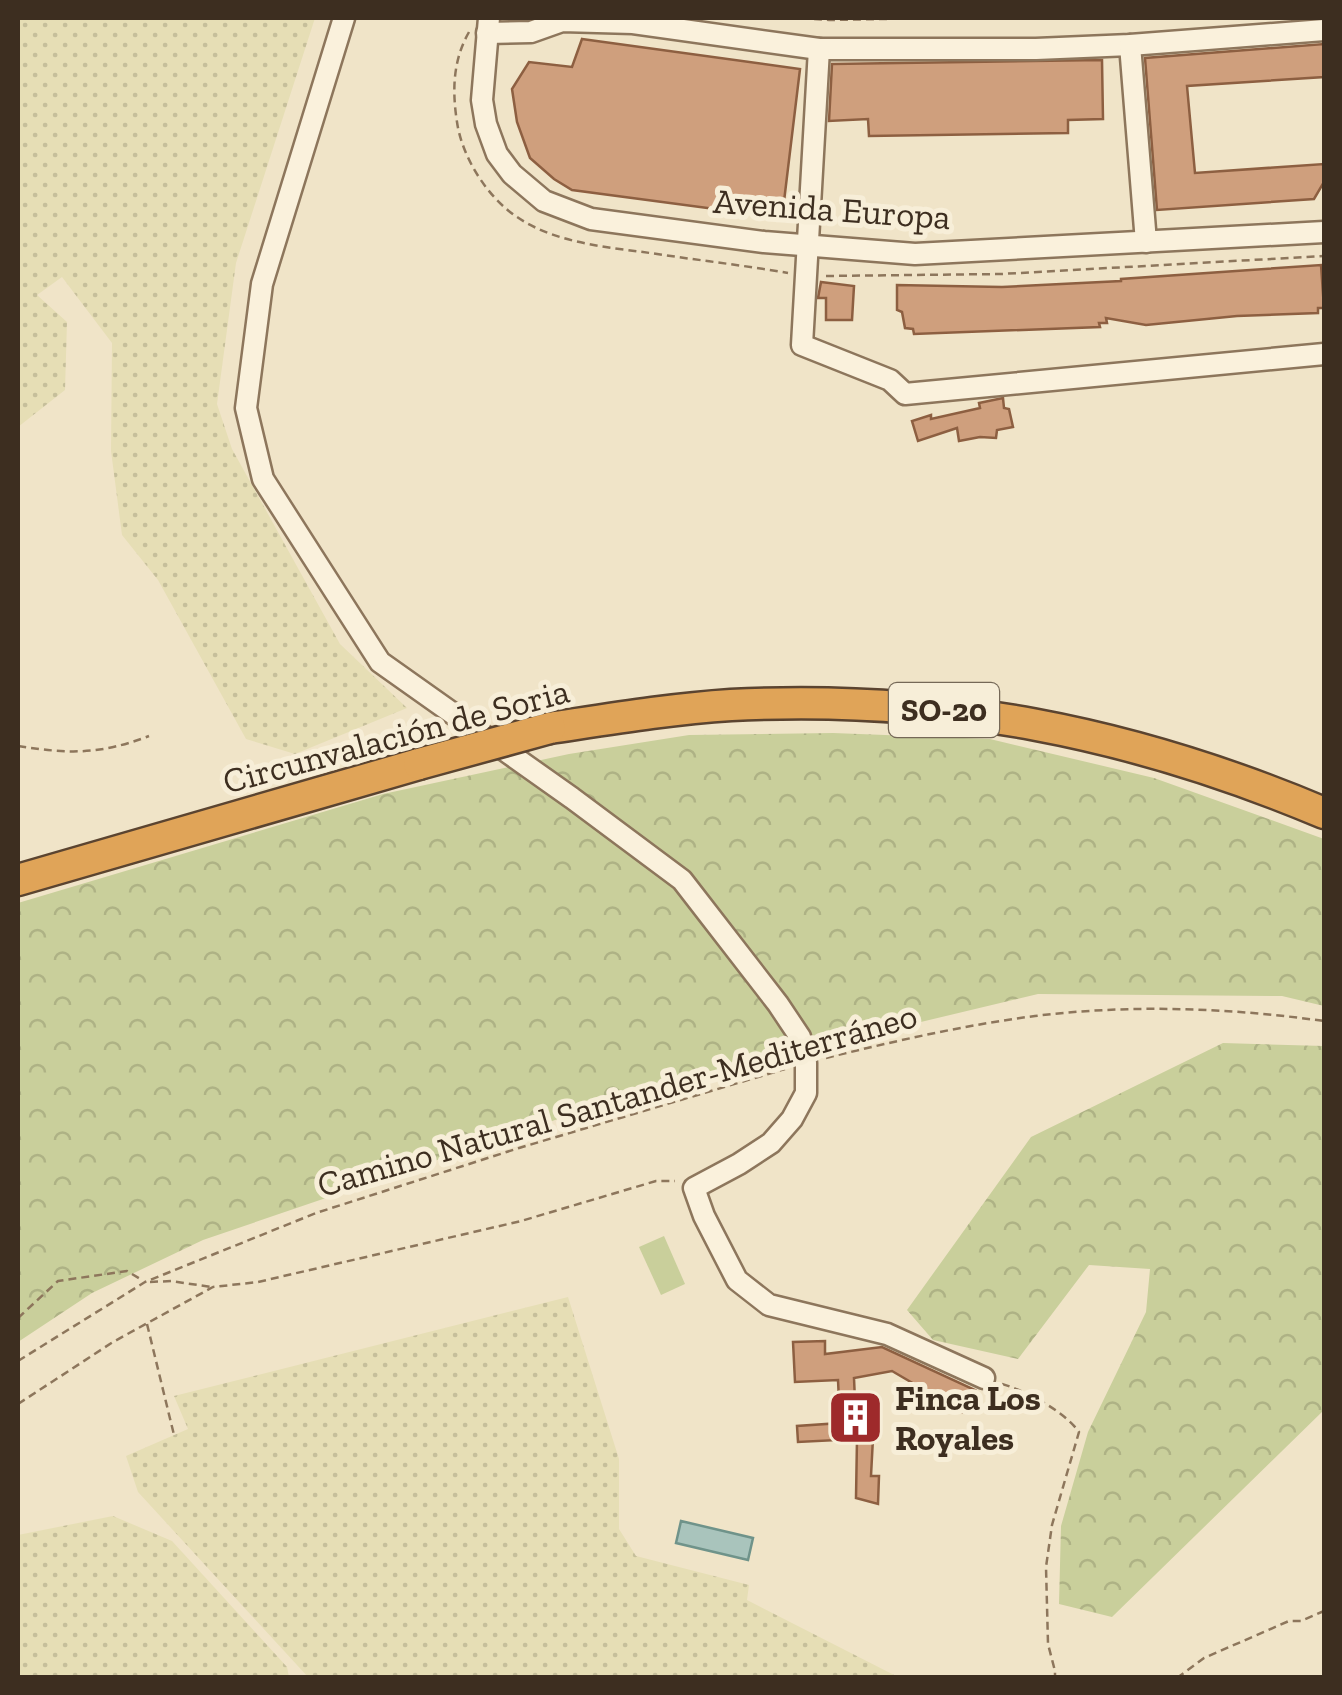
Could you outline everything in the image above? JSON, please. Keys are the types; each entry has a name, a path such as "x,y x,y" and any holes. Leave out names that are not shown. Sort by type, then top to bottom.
{"highway":[{"name":"Circunvalación de Soria","path":"18,880 550,728 637,714 729,706 796,703 953,711 1056,727 1134,746 1266,789 1324,813"}],"street":[{"path":"344,18 262,284 246,408 263,479 380,662 682,880 800,1037 806,1063 806,1093 792,1119 771,1143 694,1188 737,1280 769,1304 887,1334 984,1378"},
{"path":"488,25 531,32 564,19 632,24 818,49 1036,49 1324,30"},
{"name":"Avenida Europa","path":"488,25 482,100 497,154 512,174 544,201 590,219 807,246 914,254 1324,232"},
{"path":"1130,45 1146,242"},
{"path":"818,49 802,345 890,380 905,394 1324,354"}],"path":[{"path":"801,18 934,18"},
{"path":"18,746 63,753 119,748 149,736"},
{"name":"Camino Natural Santander-Mediterráneo","path":"18,1361 145,1282 316,1213 518,1148 806,1063 924,1034 1036,1016 1106,1010 1273,1014 1324,1021"},
{"path":"18,1318 58,1282 127,1271 145,1282 171,1280 213,1287 258,1282 521,1221 656,1181 677,1181 694,1188"},
{"path":"18,1404 146,1323 213,1287"},
{"path":"146,1323 174,1435"},
{"path":"984,1378 1017,1389 1057,1412 1079,1432 1052,1525 1046,1567 1048,1644 1054,1678"},
{"path":"1178,1678 1204,1658 1290,1621 1301,1621 1324,1611"}],"shaded area":[{"path":"18,18 315,18 236,263 217,404 232,449 340,644 407,708 295,754 246,739 158,580 122,535 111,451 112,343 62,277 37,295 67,322 65,390 18,427"},
{"path":"568,1297 619,1459 619,1529 636,1556 749,1585 747,1600 898,1677 308,1677 138,1492 126,1456 188,1429 174,1396"},
{"path":"113,1516 172,1541 287,1667 289,1677 18,1677 18,1535"}],"green space":[{"path":"833,733 990,739 1154,778 1324,839 1324,1006 1282,996 1038,994 858,1037 558,1119 203,1240 92,1293 18,1342 18,903 383,794 569,754 689,735"},
{"path":"1223,1043 1324,1046 1324,1410 1112,1617 1059,1604 1061,1526 1088,1432 1146,1312 1150,1269 1089,1265 1018,1359 933,1340 907,1310 1031,1137"},
{"path":"664,1236 685,1284 661,1295 639,1247"}],"water":[{"path":"681,1521 753,1538 748,1560 676,1543"}],"building":[{"path":"582,39 800,69 782,218 572,190 530,158 517,122 512,89 529,62 572,67"},
{"path":"1324,44 1324,77 1187,86 1195,173 1324,164 1324,182 1314,199 1157,210 1145,58"},
{"path":"1102,60 1103,119 1068,120 1068,133 869,136 868,119 829,121 832,64"},
{"path":"1321,265 1324,308 1318,308 1318,313 1146,325 1106,318 1107,323 1099,323 1100,327 914,334 913,329 905,328 902,312 897,310 897,285 1002,287"},
{"path":"821,282 854,286 852,320 826,320 826,298 818,298"},
{"path":"1003,398 1013,427 997,430 996,438 959,441 957,428 918,441 912,421 980,408 979,403"},
{"name":"Finca Los Royales","path":"825,1341 825,1354 882,1347 975,1390 962,1412 892,1371 854,1378 855,1401 871,1401 871,1476 879,1476 878,1504 856,1498 857,1439 798,1442 797,1426 840,1423 838,1380 795,1382 793,1342"}],"place":[{"name":"Finca Los Royales","path":"856,1418"}]}
